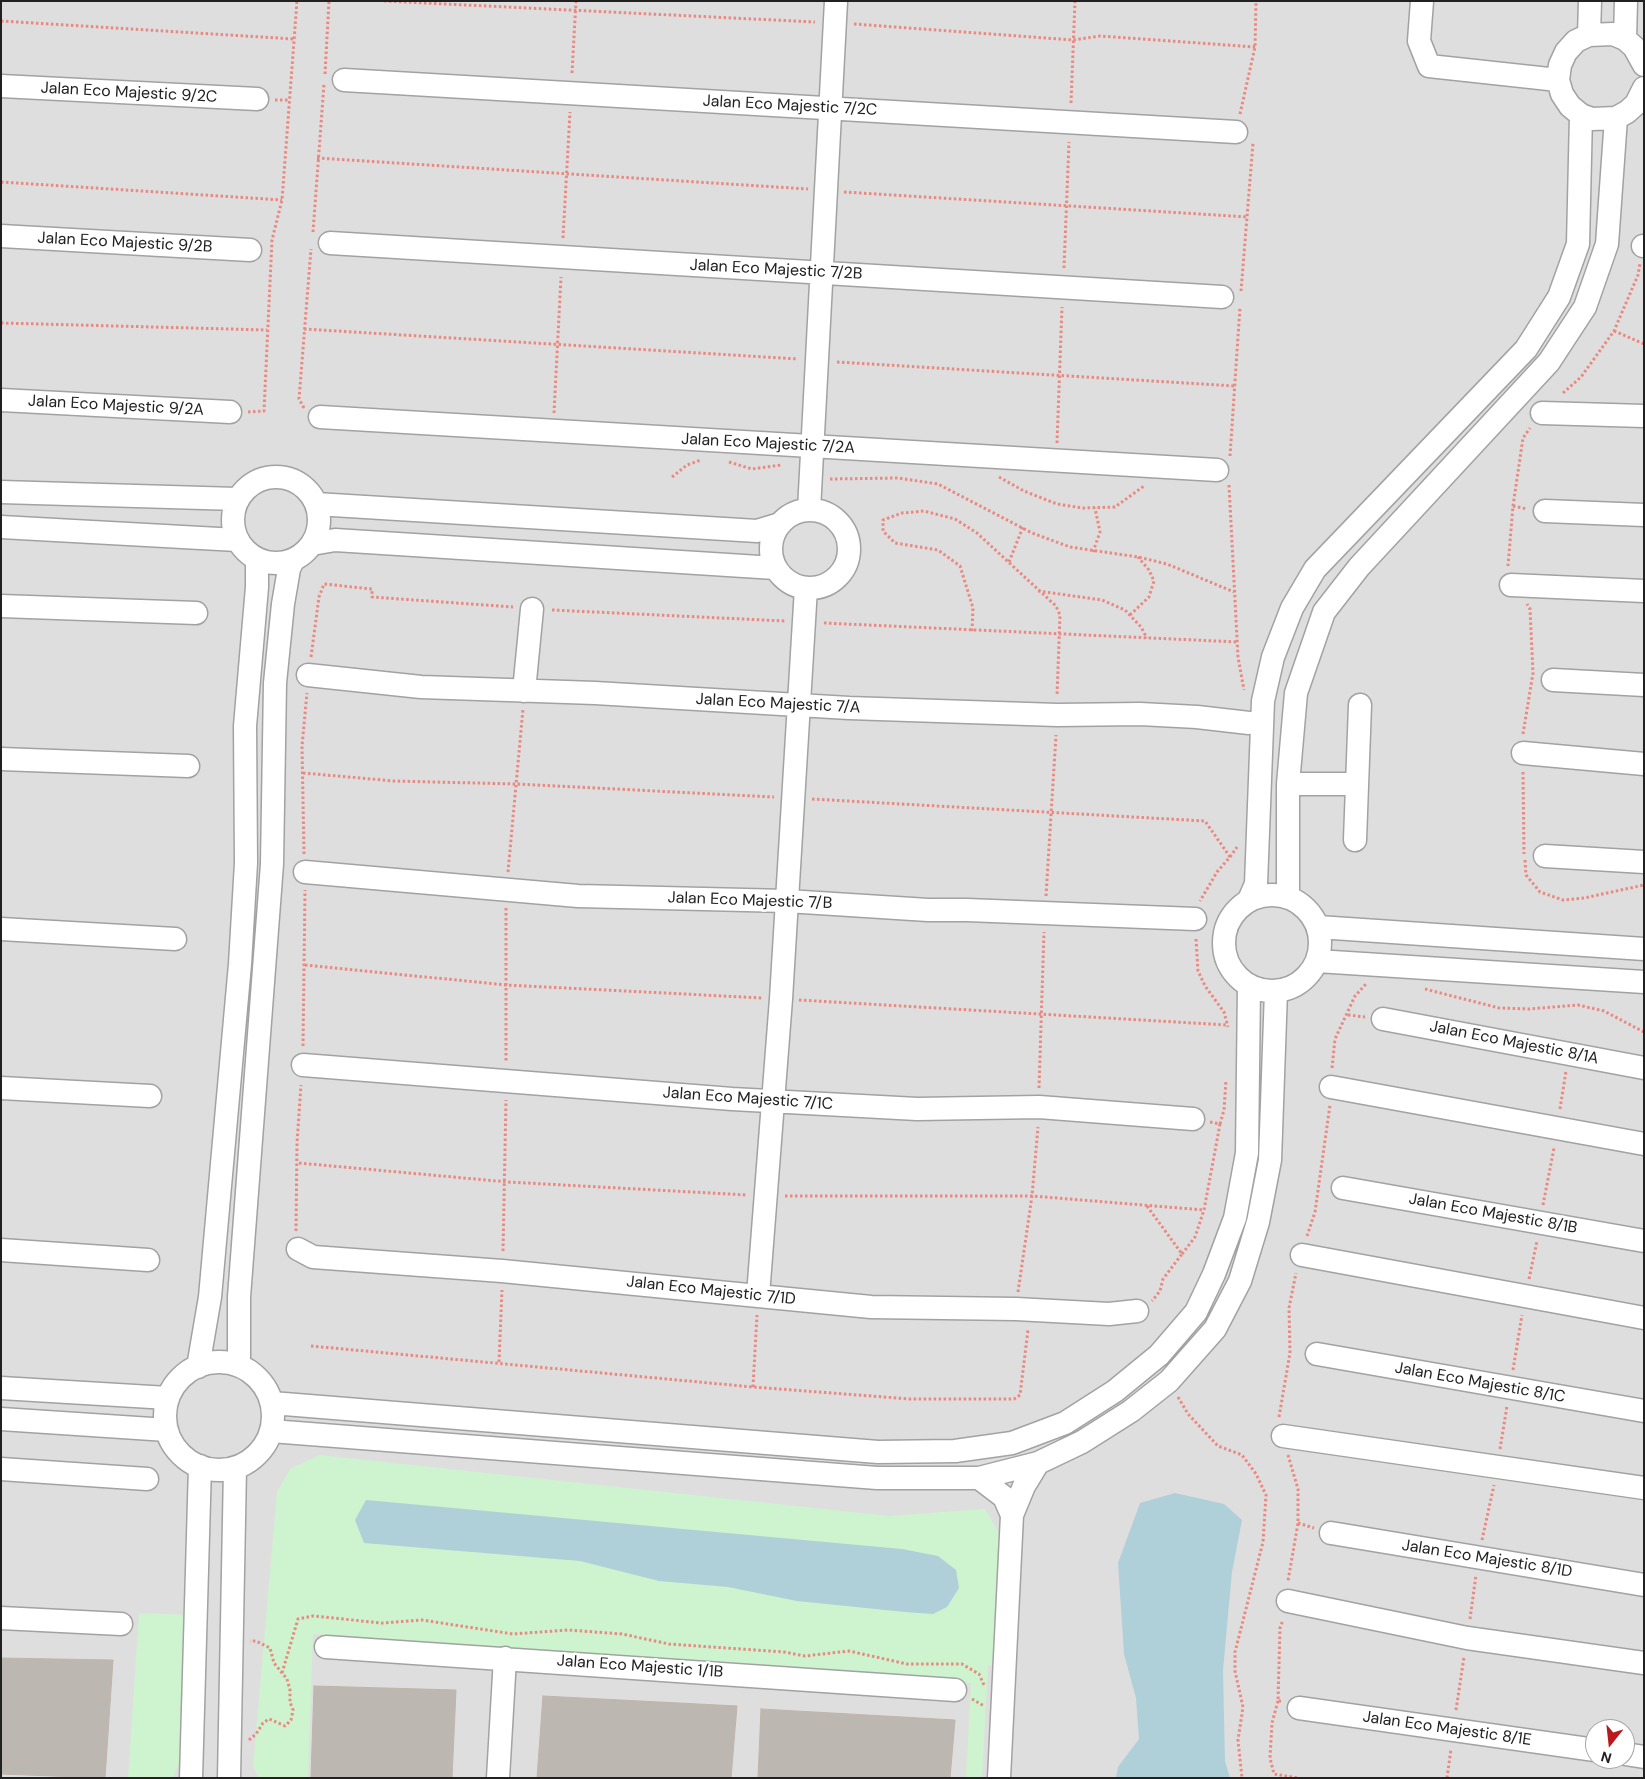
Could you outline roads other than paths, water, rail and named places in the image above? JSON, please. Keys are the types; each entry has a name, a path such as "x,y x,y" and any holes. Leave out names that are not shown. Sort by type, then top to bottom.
{"street":[{"path":"809,510 836,1"},
{"path":"1422,1 1418,41 1429,66 1558,80"},
{"path":"1589,35 1590,1"},
{"path":"1624,39 1626,1"},
{"path":"1644,65 1634,47 1624,39 1607,33 1589,35 1576,41 1566,52 1560,65 1558,80 1562,94 1570,106 1582,115 1604,120 1616,118 1636,104 1644,88"},
{"name":"Jalan Eco Majestic 7/2C","path":"334,77 571,93 1236,132"},
{"name":"Jalan Eco Majestic 9/2C","path":"1,86 258,99"},
{"path":"1249,900 1256,884 1263,701 1273,657 1292,608 1314,568 1526,349 1560,297 1578,244 1582,115"},
{"path":"1288,897 1288,784 1296,693 1324,612 1359,567 1549,362 1585,307 1607,244 1616,118"},
{"name":"Jalan Eco Majestic 9/2B","path":"1,236 250,250"},
{"name":"Jalan Eco Majestic 7/2B","path":"330,243 1222,297"},
{"name":"Jalan Eco Majestic 9/2A","path":"1,400 230,412"},
{"path":"1542,413 1644,416"},
{"name":"Jalan Eco Majestic 7/2A","path":"320,417 553,431 813,451 974,456 1223,470"},
{"path":"271,477 285,478 298,483 309,492 316,504 319,528 312,544 302,555 293,560 269,563 257,559 245,551 237,540 232,526 237,499 246,488 258,481 271,477"},
{"path":"1,492 237,499"},
{"path":"316,504 757,531 780,524 793,514 809,510 822,512 834,518 843,527 848,539 850,552 847,564 840,575 830,583 818,588 806,588 788,582 775,568 770,550 780,524"},
{"path":"1545,511 1644,515"},
{"path":"1,527 237,540"},
{"path":"312,544 335,540 775,568"},
{"path":"198,1366 210,1297 240,964 246,863 245,726 257,587 257,559"},
{"path":"239,1366 239,1297 272,864 275,682 283,604 289,569 293,560"},
{"path":"1511,586 1644,592"},
{"path":"758,1294 781,999 806,588"},
{"path":"1,606 196,613"},
{"path":"524,691 532,609"},
{"name":"Jalan Eco Majestic 7/A","path":"308,675 421,687 595,693 798,706 1056,715 1140,714 1197,717 1248,723"},
{"path":"1553,680 1644,685"},
{"path":"1355,840 1360,705"},
{"path":"1523,753 1644,764"},
{"path":"1,759 188,766"},
{"path":"1288,784 1357,784"},
{"path":"1545,856 1644,862"},
{"name":"Jalan Eco Majestic 7/B","path":"304,872 578,896 787,901 928,910 1195,919"},
{"path":"1263,895 1288,897 1301,904 1312,914 1318,927 1320,950 1311,972 1301,982 1289,988 1276,991 1262,990 1248,985 1237,976 1228,964 1224,950 1224,935 1229,921 1237,909 1249,900 1263,895"},
{"path":"1318,927 1644,948"},
{"path":"1,929 175,939"},
{"path":"1317,961 1644,982"},
{"path":"272,1403 878,1452 954,1451 1012,1443 1065,1423 1115,1391 1159,1355 1196,1312 1214,1274 1235,1218 1247,1154 1248,985"},
{"path":"271,1431 877,1478 979,1478 1038,1463 1082,1442 1122,1416 1169,1381 1215,1329 1240,1281 1258,1222 1270,1160 1276,991"},
{"name":"Jalan Eco Majestic 8/1A","path":"1384,1019 1644,1068"},
{"name":"Jalan Eco Majestic 7/1C","path":"303,1065 506,1079 772,1101 917,1109 1039,1107 1193,1119"},
{"path":"1331,1087 1644,1144"},
{"path":"1,1088 150,1096"},
{"name":"Jalan Eco Majestic 8/1B","path":"1343,1188 1644,1241"},
{"path":"1,1250 148,1260"},
{"name":"Jalan Eco Majestic 7/1D","path":"305,1253 758,1294 871,1307 1109,1314 1137,1311"},
{"path":"1302,1256 1644,1318"},
{"name":"Jalan Eco Majestic 8/1C","path":"1317,1354 1644,1411"},
{"path":"212,1363 239,1366 259,1381 272,1403 271,1431 264,1447 251,1460 235,1468 217,1470 200,1466 180,1452 167,1430 165,1414 168,1398 180,1380 198,1366 212,1363"},
{"path":"1,1388 168,1398"},
{"path":"1,1419 167,1430"},
{"path":"1283,1436 1644,1488"},
{"path":"999,1778 1012,1515 1024,1486 1038,1463"},
{"path":"191,1778 200,1466"},
{"path":"229,1778 235,1468"},
{"path":"1,1469 147,1479"},
{"path":"979,1478 1004,1497 1012,1515"},
{"name":"Jalan Eco Majestic 8/1D","path":"1331,1533 1644,1585"},
{"path":"1288,1602 1468,1638 1644,1663"},
{"path":"1,1618 121,1624"},
{"name":"Jalan Eco Majestic 1/1B","path":"326,1647 955,1690"},
{"path":"498,1778 505,1658"},
{"name":"Jalan Eco Majestic 8/1E","path":"1289,1704 1585,1749"},
{"path":"198,1778 217,1778"}],"water":[{"path":"1175,1493 1224,1504 1242,1520 1232,1572 1223,1670 1225,1761 1230,1778 1116,1778 1118,1767 1139,1739 1136,1698 1124,1654 1118,1563 1140,1503"},
{"path":"366,1500 902,1549 938,1556 956,1570 959,1588 947,1607 933,1614 905,1612 797,1601 728,1587 659,1581 580,1561 364,1543 355,1520"}]}
